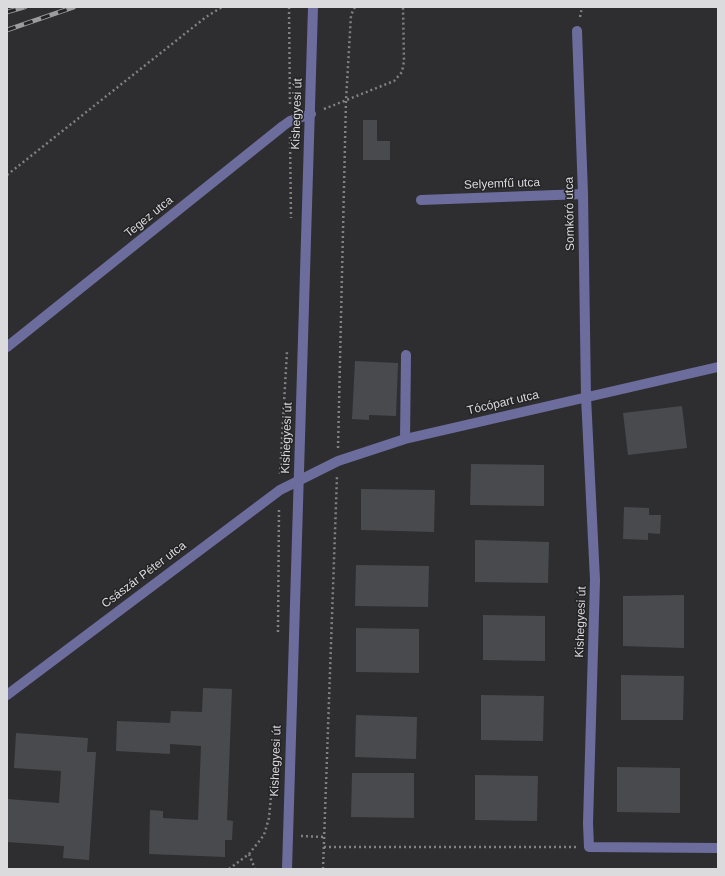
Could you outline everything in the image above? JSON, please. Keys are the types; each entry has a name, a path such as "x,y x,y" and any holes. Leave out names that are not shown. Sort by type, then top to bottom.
{"street":[{"name":"Kishegyesi út","path":"287,869 311,114 313,7"},
{"name":"Somkóró utca","path":"577,31 583,194 586,396"},
{"name":"Tegez utca","path":"7,348 290,121 311,114"},
{"name":"Selyemfű utca","path":"421,200 583,194"},
{"path":"405,439 406,355"},
{"name":"Tócópart utca","path":"299,480 338,461 405,439 586,396 718,367"},
{"name":"Kishegyesi út","path":"586,396 595,580 588,823 589,847"},
{"name":"Császár Péter utca","path":"7,695 280,490 299,480"},
{"path":"589,847 718,848"}],"path":[{"path":"7,175 206,17 222,7"},
{"path":"289,7 291,225"},
{"path":"346,100 351,15 355,7"},
{"path":"311,114 394,81 402,72 404,61 403,7"},
{"path":"278,633 280,490 287,350"},
{"path":"229,869 249,854 264,835 269,818 275,751"},
{"path":"323,869 324,847 589,847"},
{"path":"249,854 255,869"}],"building":[{"path":"363,120 377,120 377,141 390,141 390,160 363,160"},
{"path":"355,361 398,363 396,416 369,415 369,420 352,419"},
{"path":"682,406 687,448 628,455 623,413"},
{"path":"471,464 544,465 544,506 470,505"},
{"path":"361,489 435,490 434,532 361,530"},
{"path":"624,507 649,508 649,515 661,515 660,534 648,533 648,540 623,539"},
{"path":"475,540 549,542 548,583 475,582"},
{"path":"356,565 429,566 428,607 355,606"},
{"path":"684,595 684,648 623,646 623,596"},
{"path":"483,615 545,616 545,661 483,660"},
{"path":"356,628 419,629 419,673 356,672"},
{"path":"621,675 684,676 683,720 621,720"},
{"path":"203,688 232,689 227,820 233,821 232,840 225,840 225,857 149,854 150,810 163,811 163,818 198,820 201,746 170,744 170,754 116,751 117,721 170,723 171,711 202,712"},
{"path":"481,695 544,696 543,741 481,740"},
{"path":"356,715 417,717 416,759 355,757"},
{"path":"16,733 88,738 87,752 96,752 89,860 63,858 64,846 7,842 7,799 59,803 61,771 14,768"},
{"path":"617,767 680,768 680,813 617,812"},
{"path":"352,773 414,773 414,818 351,817"},
{"path":"475,775 538,776 537,821 475,820"}],"railway":[{"path":"7,12 25,7"},
{"path":"7,30 74,7"}]}
